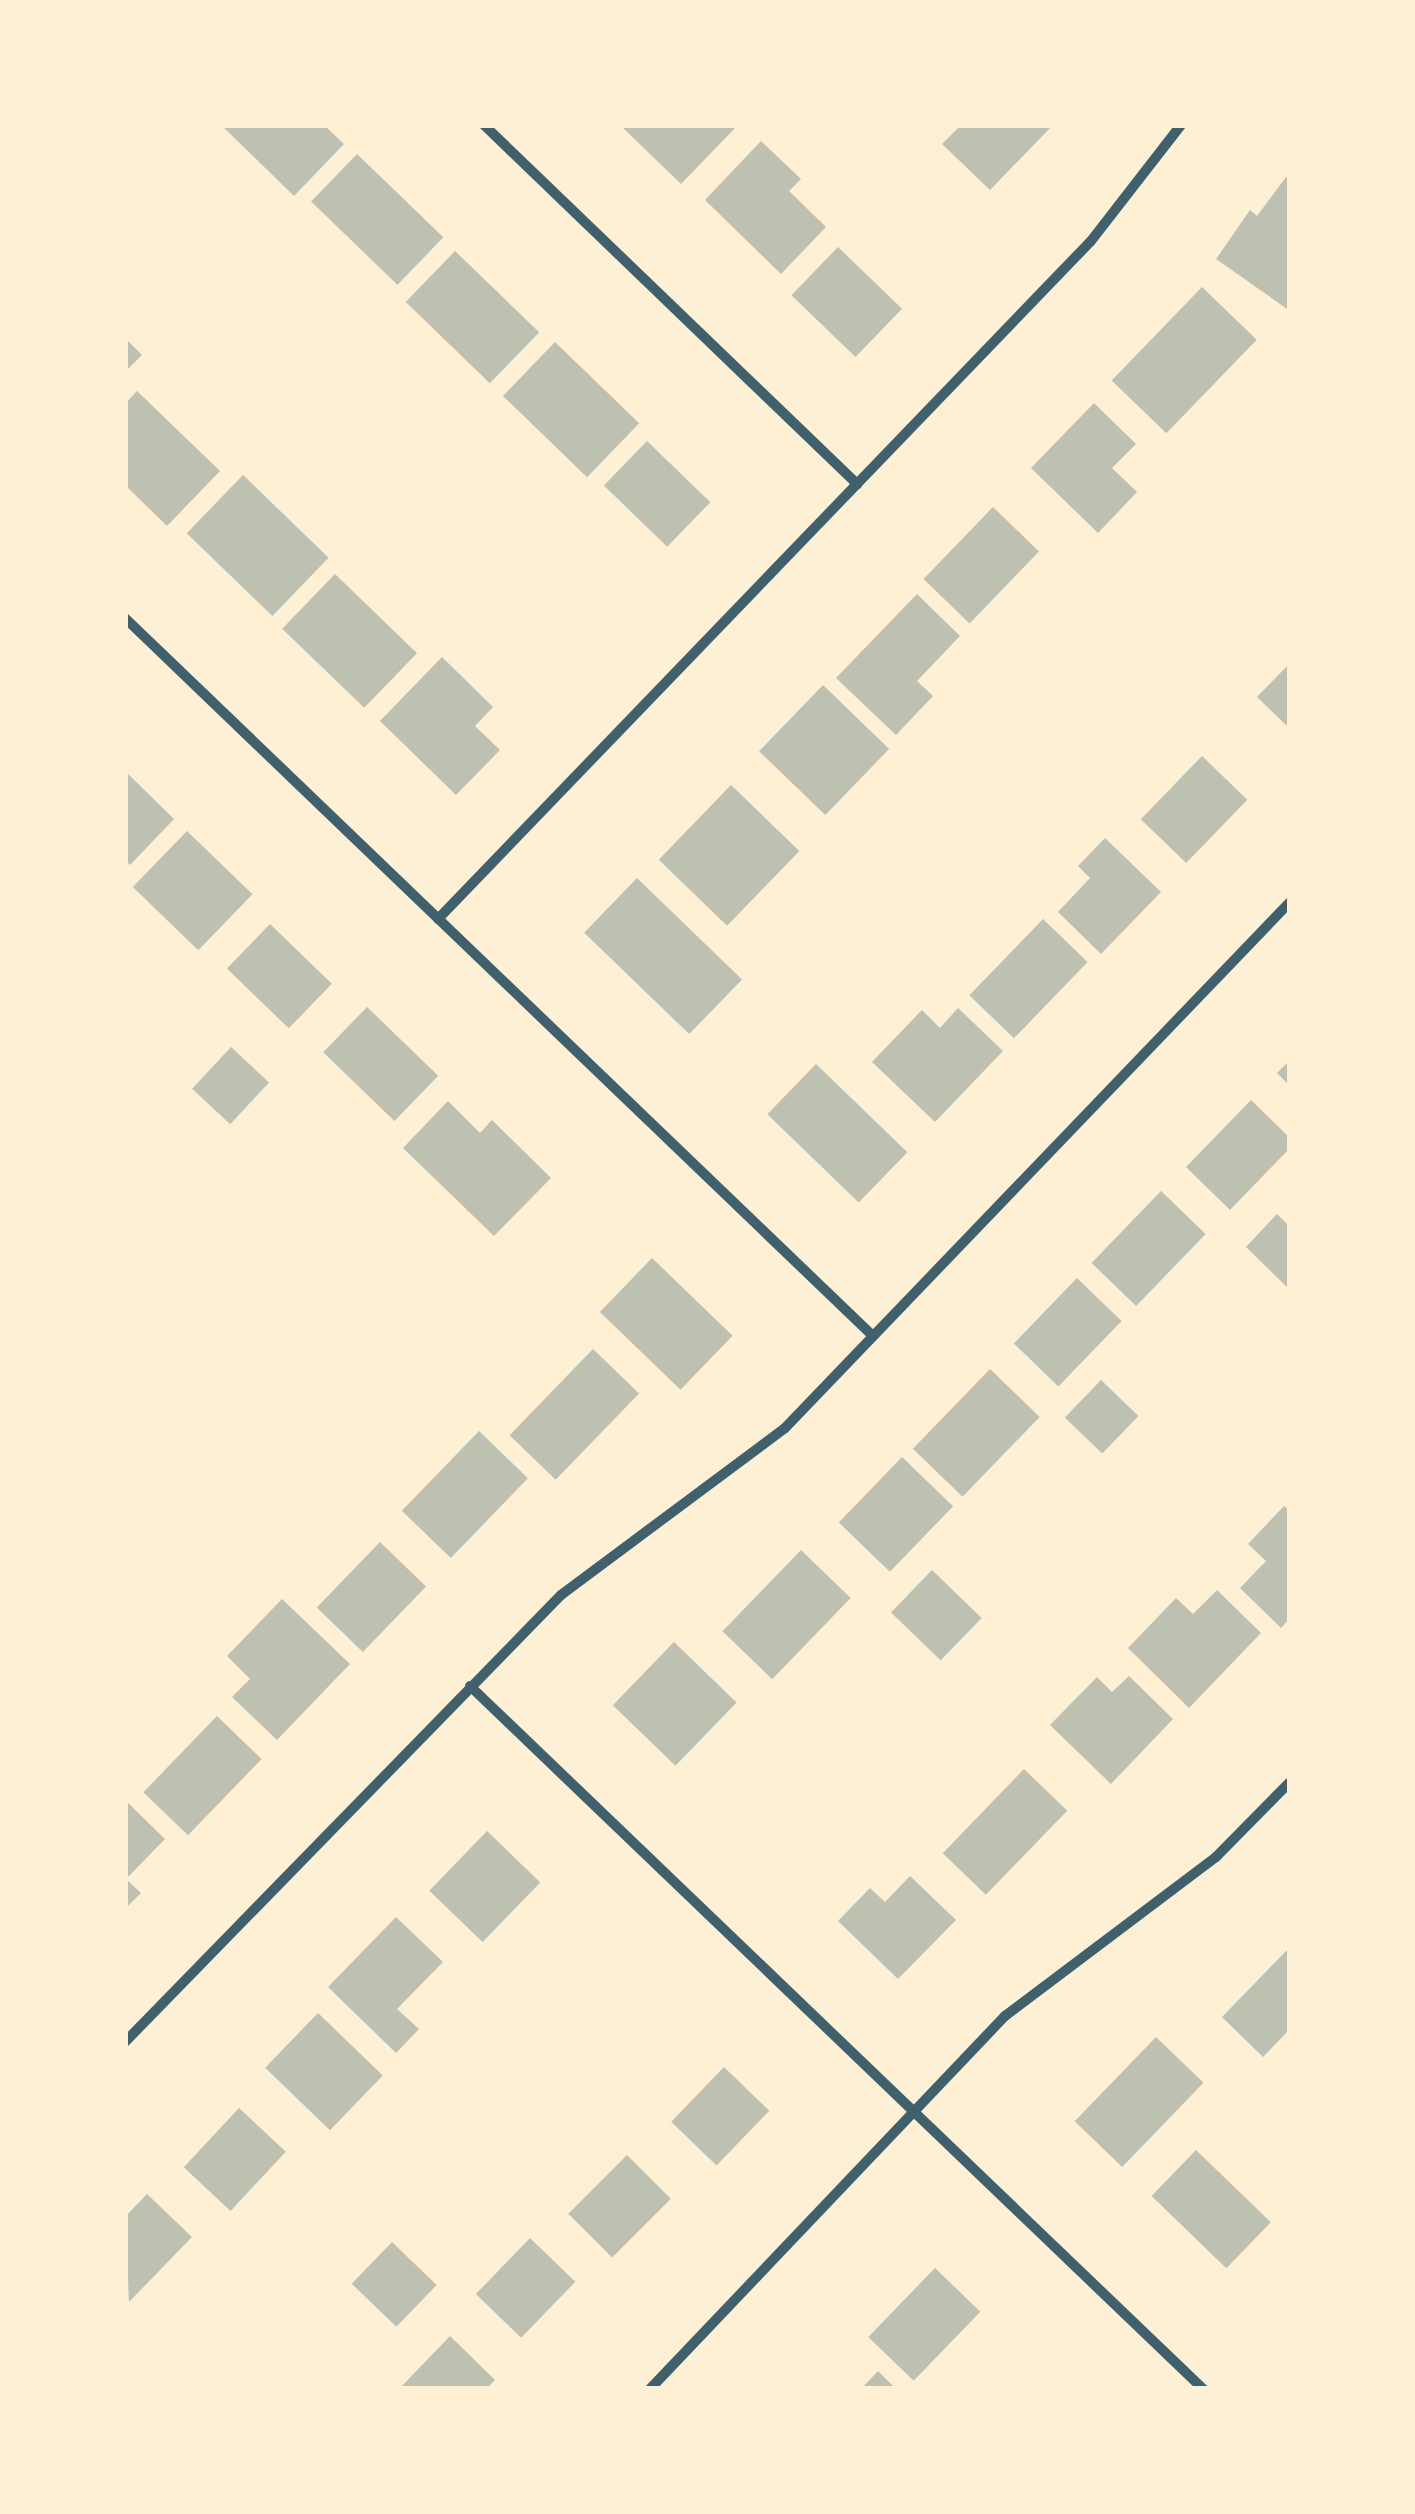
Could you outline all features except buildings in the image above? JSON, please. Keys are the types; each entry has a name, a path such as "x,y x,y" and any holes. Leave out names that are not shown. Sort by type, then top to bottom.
{"street":[{"path":"484,125 858,484"},
{"path":"438,919 1091,241 1181,125"},
{"path":"125,618 873,1336"},
{"path":"125,2042 470,1686 596,1565 761,1450 1290,902"},
{"path":"470,1686 1203,2389"},
{"path":"650,2389 1031,1993 1216,1856 1290,1782"}]}
